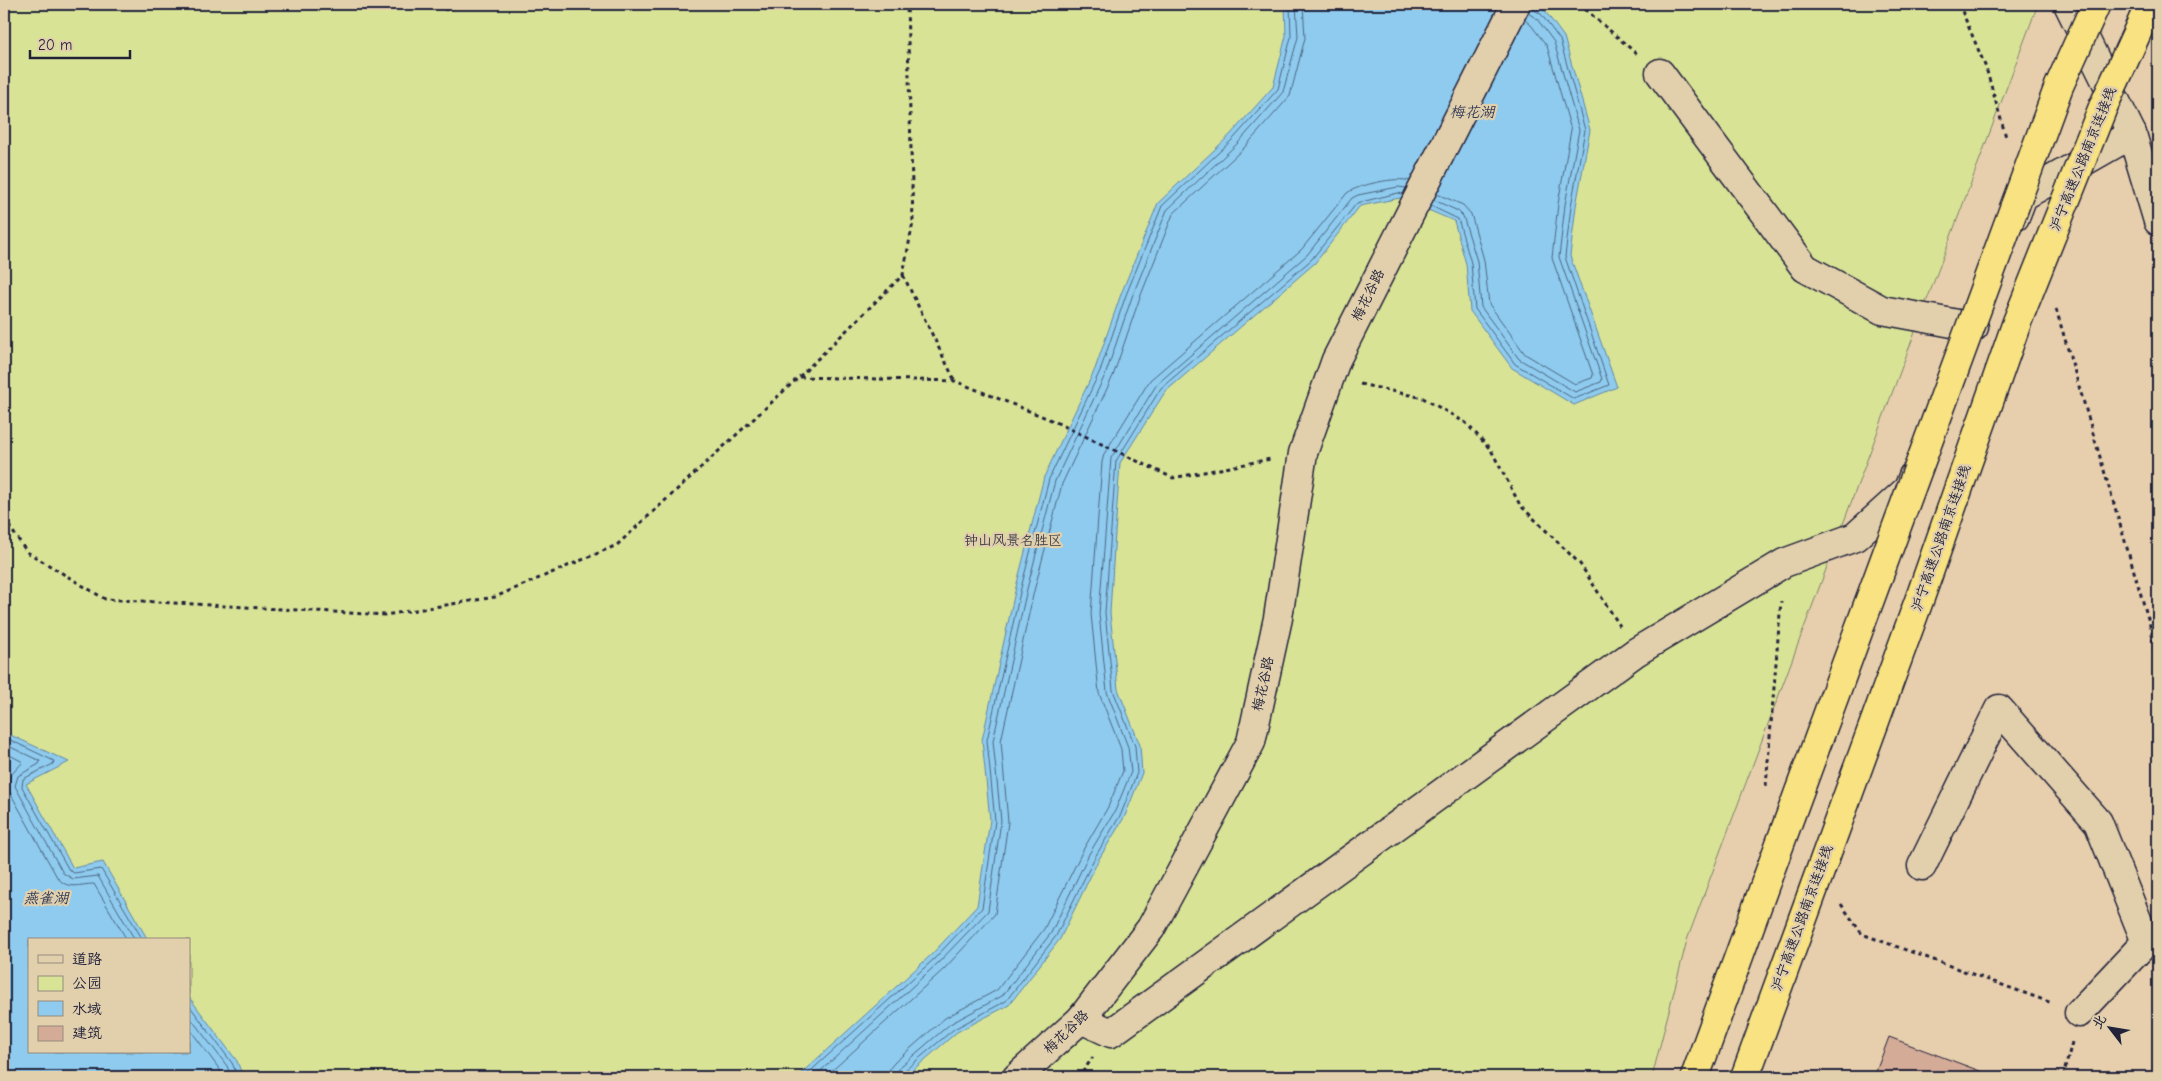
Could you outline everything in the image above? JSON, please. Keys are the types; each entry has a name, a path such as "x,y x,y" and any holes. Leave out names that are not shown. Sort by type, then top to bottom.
{"highway":[{"path":"1695,1077 2056,95 2096,4"},
{"name":"沪宁高速公路南京连接线","path":"1745,1077 1921,595 2017,322 2103,107 2150,4"}],"street":[{"name":"梅花谷路","path":"1017,1077 1082,1020 1151,928 1250,742 1278,618 1303,453 1336,360 1516,4"},
{"path":"2068,4 2132,134 2158,221"},
{"path":"1660,73 1805,268 1882,310 1974,327"},
{"path":"1082,1020 1111,1033 1636,652 1784,563 1855,537 1908,489 1974,327 2023,196 2132,134"},
{"path":"1922,866 1999,709 2098,822 2152,939 2079,1013"}],"path":[{"path":"428,4 448,10 460,4"},
{"path":"4,519 27,552 105,599 385,615 495,597 617,545 799,377 903,275 913,222 907,4"},
{"path":"1579,4 1660,73"},
{"path":"1959,4 1986,68 2007,141"},
{"path":"903,275 955,381"},
{"path":"2053,299 2152,632 2158,686"},
{"path":"799,377 955,381 1049,419 1173,478 1303,453"},
{"path":"1358,383 1423,398 1466,423 1491,450 1520,505 1580,564 1636,652"},
{"path":"1766,787 1784,563"},
{"path":"1839,902 1862,934 2079,1013 2062,1077"}],"green space":[{"name":"钟山风景名胜区","path":"4,4 2038,4 1687,940 1652,1077 4,1077"}],"water":[{"name":"梅花湖","path":"1285,4 1534,4 1545,11 1564,37 1590,130 1576,206 1570,256 1617,387 1574,405 1512,368 1470,311 1466,264 1454,221 1400,198 1360,206 1315,263 1165,392 1120,463 1110,613 1118,689 1140,745 1142,773 1125,816 1099,859 1060,939 1009,1005 957,1032 905,1077 797,1077 931,955 977,906 990,820 982,740 1016,587 1044,477 1095,369 1121,294 1158,203 1230,135 1273,87 1286,36"},
{"name":"燕雀湖","path":"4,732 69,762 26,784 73,868 103,862 147,938 28,938 28,1054 190,1054 190,998 237,1061 243,1077 4,1077"}],"building":[{"path":"1889,1037 1996,1077 1874,1077"}]}
